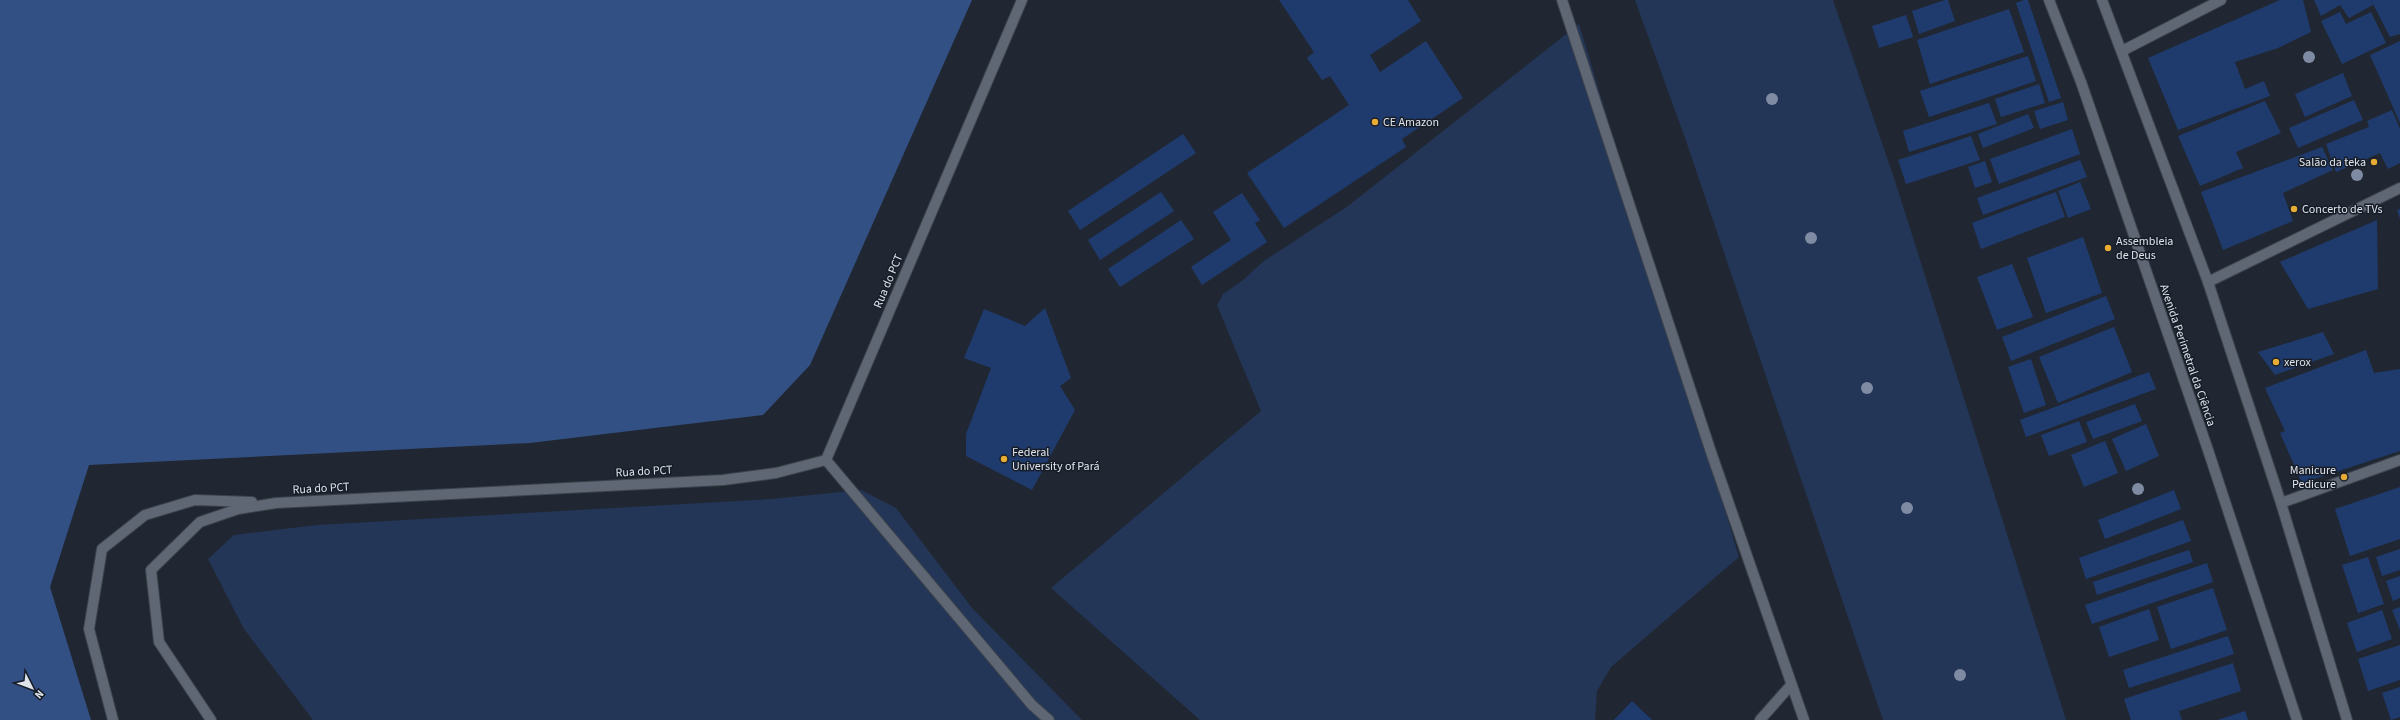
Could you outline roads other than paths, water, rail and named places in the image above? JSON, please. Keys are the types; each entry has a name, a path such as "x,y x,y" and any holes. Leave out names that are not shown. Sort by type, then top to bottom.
{"main road":[{"name":"Rua do PCT","path":"211,720 159,642 151,570 200,522 238,509 276,503 723,480 776,472 826,460 1022,0"},
{"path":"1562,0 1711,452 1804,720"},
{"name":"Avenida Perimetral da Ciência","path":"2049,0 2081,82 2208,450 2298,720"},
{"path":"2102,0 2208,282 2281,503 2347,720"},
{"path":"2122,51 2221,0"},
{"path":"2208,282 2400,188"},
{"path":"826,460 1032,705 1049,720"},
{"path":"2281,503 2400,460"},
{"path":"113,720 89,629 102,549 145,515 195,500 276,503"},
{"path":"1760,720 1791,685"}],"place":[{"name":"CE Amazon","path":"1375,122"},
{"name":"Salão da teka","path":"2374,162"},
{"name":"Concerto de TVs","path":"2294,209"},
{"name":"Assembleia de Deus","path":"2108,248"},
{"name":"xerox","path":"2276,362"},
{"name":"Federal University of Pará","path":"1004,459"},
{"name":"Manicure Pedicure","path":"2344,477"}]}
